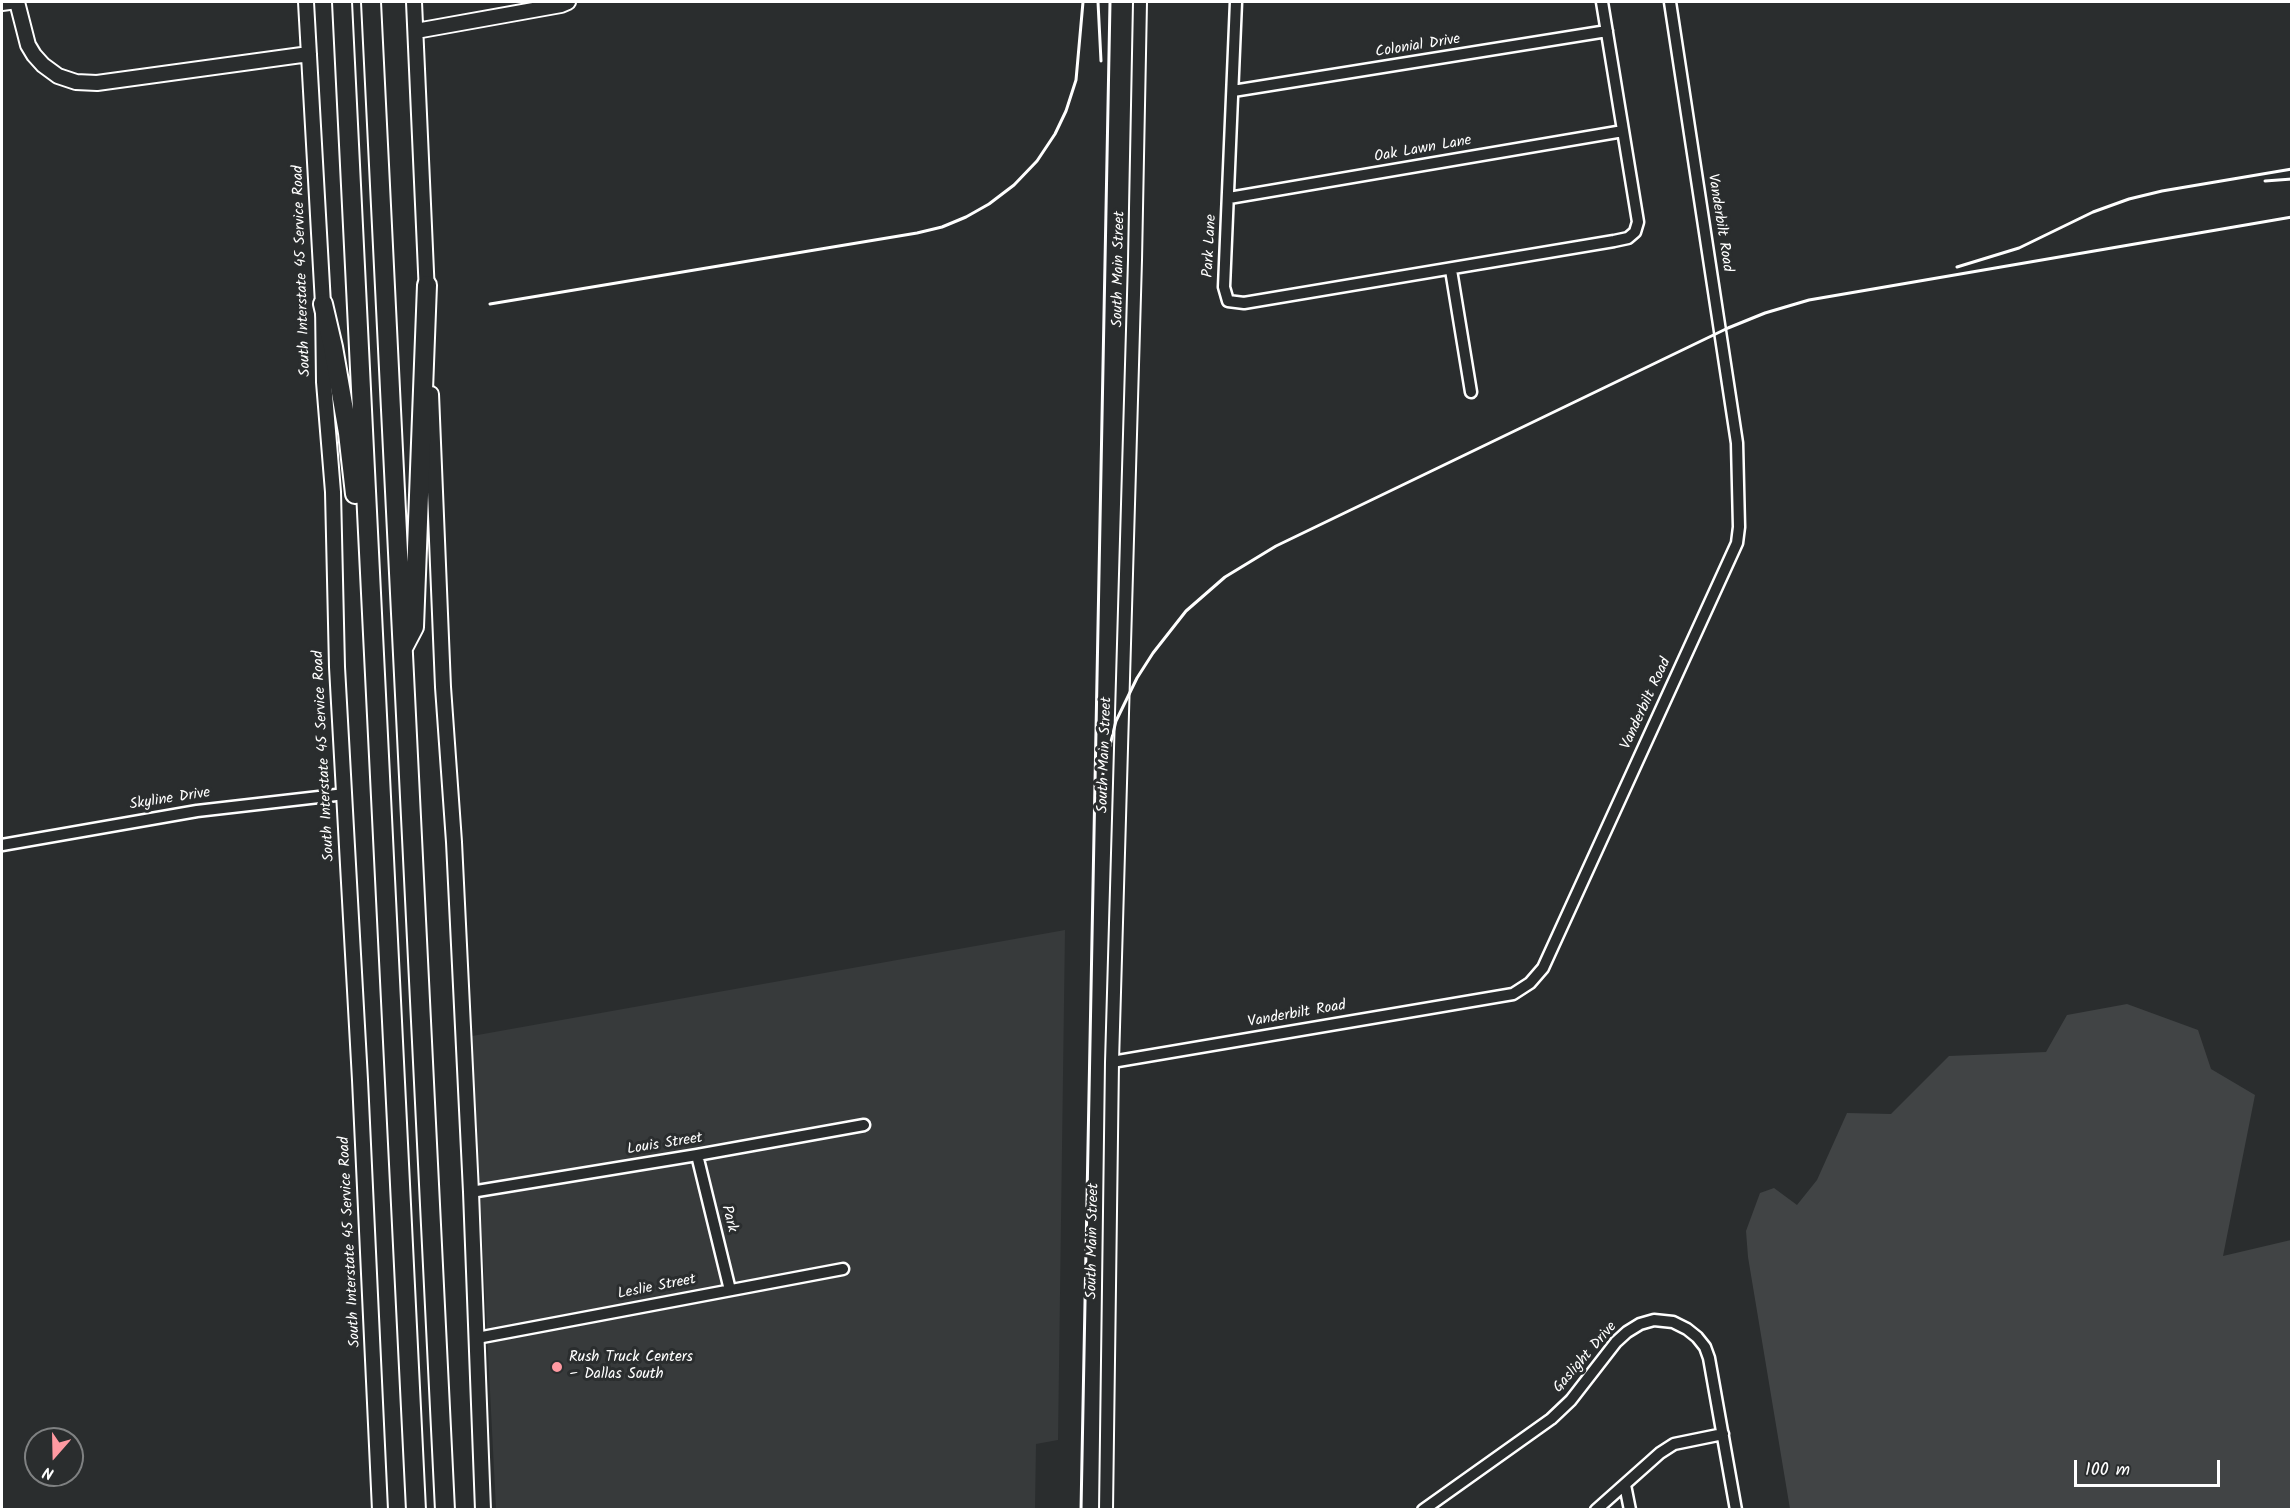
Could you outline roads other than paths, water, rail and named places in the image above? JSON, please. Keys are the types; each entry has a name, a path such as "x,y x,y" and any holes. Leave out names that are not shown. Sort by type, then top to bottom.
{"highway":[{"path":"342,2 416,1509"},
{"path":"371,2 445,1509"},
{"path":"403,648 414,627 427,285"},
{"path":"323,304 348,433 361,542 370,584"}],"main road":[{"path":"22,2 17,2 28,45 34,55 58,76 76,82 97,82 309,54"},
{"name":"South Interstate 45 Service Road","path":"306,2 323,304 324,382 333,492 337,655 380,1509"},
{"path":"414,2 441,651 453,834 471,1192 483,1509"},
{"path":"416,31 568,2"}],"street":[{"path":"2,4 17,2"},
{"name":"South Main Street","path":"1106,1509 1112,1062 1140,2"},
{"name":"Park Lane","path":"1236,2 1224,287 1228,301 1234,303 1451,270 1628,238 1635,232 1638,222 1602,2"},
{"name":"Vanderbilt Road","path":"1112,1062 1513,994 1530,983 1543,968 1737,543 1739,527 1737,443 1670,2"},
{"name":"Colonial Drive","path":"1233,91 1607,31"},
{"name":"Oak Lawn Lane","path":"1229,198 1623,131"},
{"path":"1451,270 1471,392"},
{"name":"Skyline Drive","path":"2,845 197,811 345,794"},
{"name":"Louis Street","path":"471,1192 864,1125"},
{"name":"Park","path":"697,1155 730,1290"},
{"name":"Leslie Street","path":"477,1338 843,1269"},
{"name":"Gaslight Drive","path":"1423,1509 1551,1419 1571,1400 1616,1342 1640,1324 1654,1320 1673,1322 1687,1329 1705,1347 1709,1358 1736,1509"},
{"path":"1596,1509 1660,1453 1674,1444 1723,1434"},
{"path":"1625,1485 1630,1509"}],"railway":[{"path":"490,304 917,233 942,227 966,217 989,204 1014,185 1037,161 1055,134 1066,111 1076,80 1083,2"},
{"path":"1098,2 1101,61"},
{"path":"1081,1510 1110,2"},
{"path":"1957,267 2019,248 2093,212 2129,199 2162,191 2292,169"},
{"path":"2265,181 2292,179"},
{"path":"1101,782 1116,721 1137,678 1153,653 1186,611 1225,577 1276,546 1728,328 1765,313 1809,300 2292,217"}],"place":[{"name":"Rush Truck Centers – Dallas South","path":"557,1367"}]}
